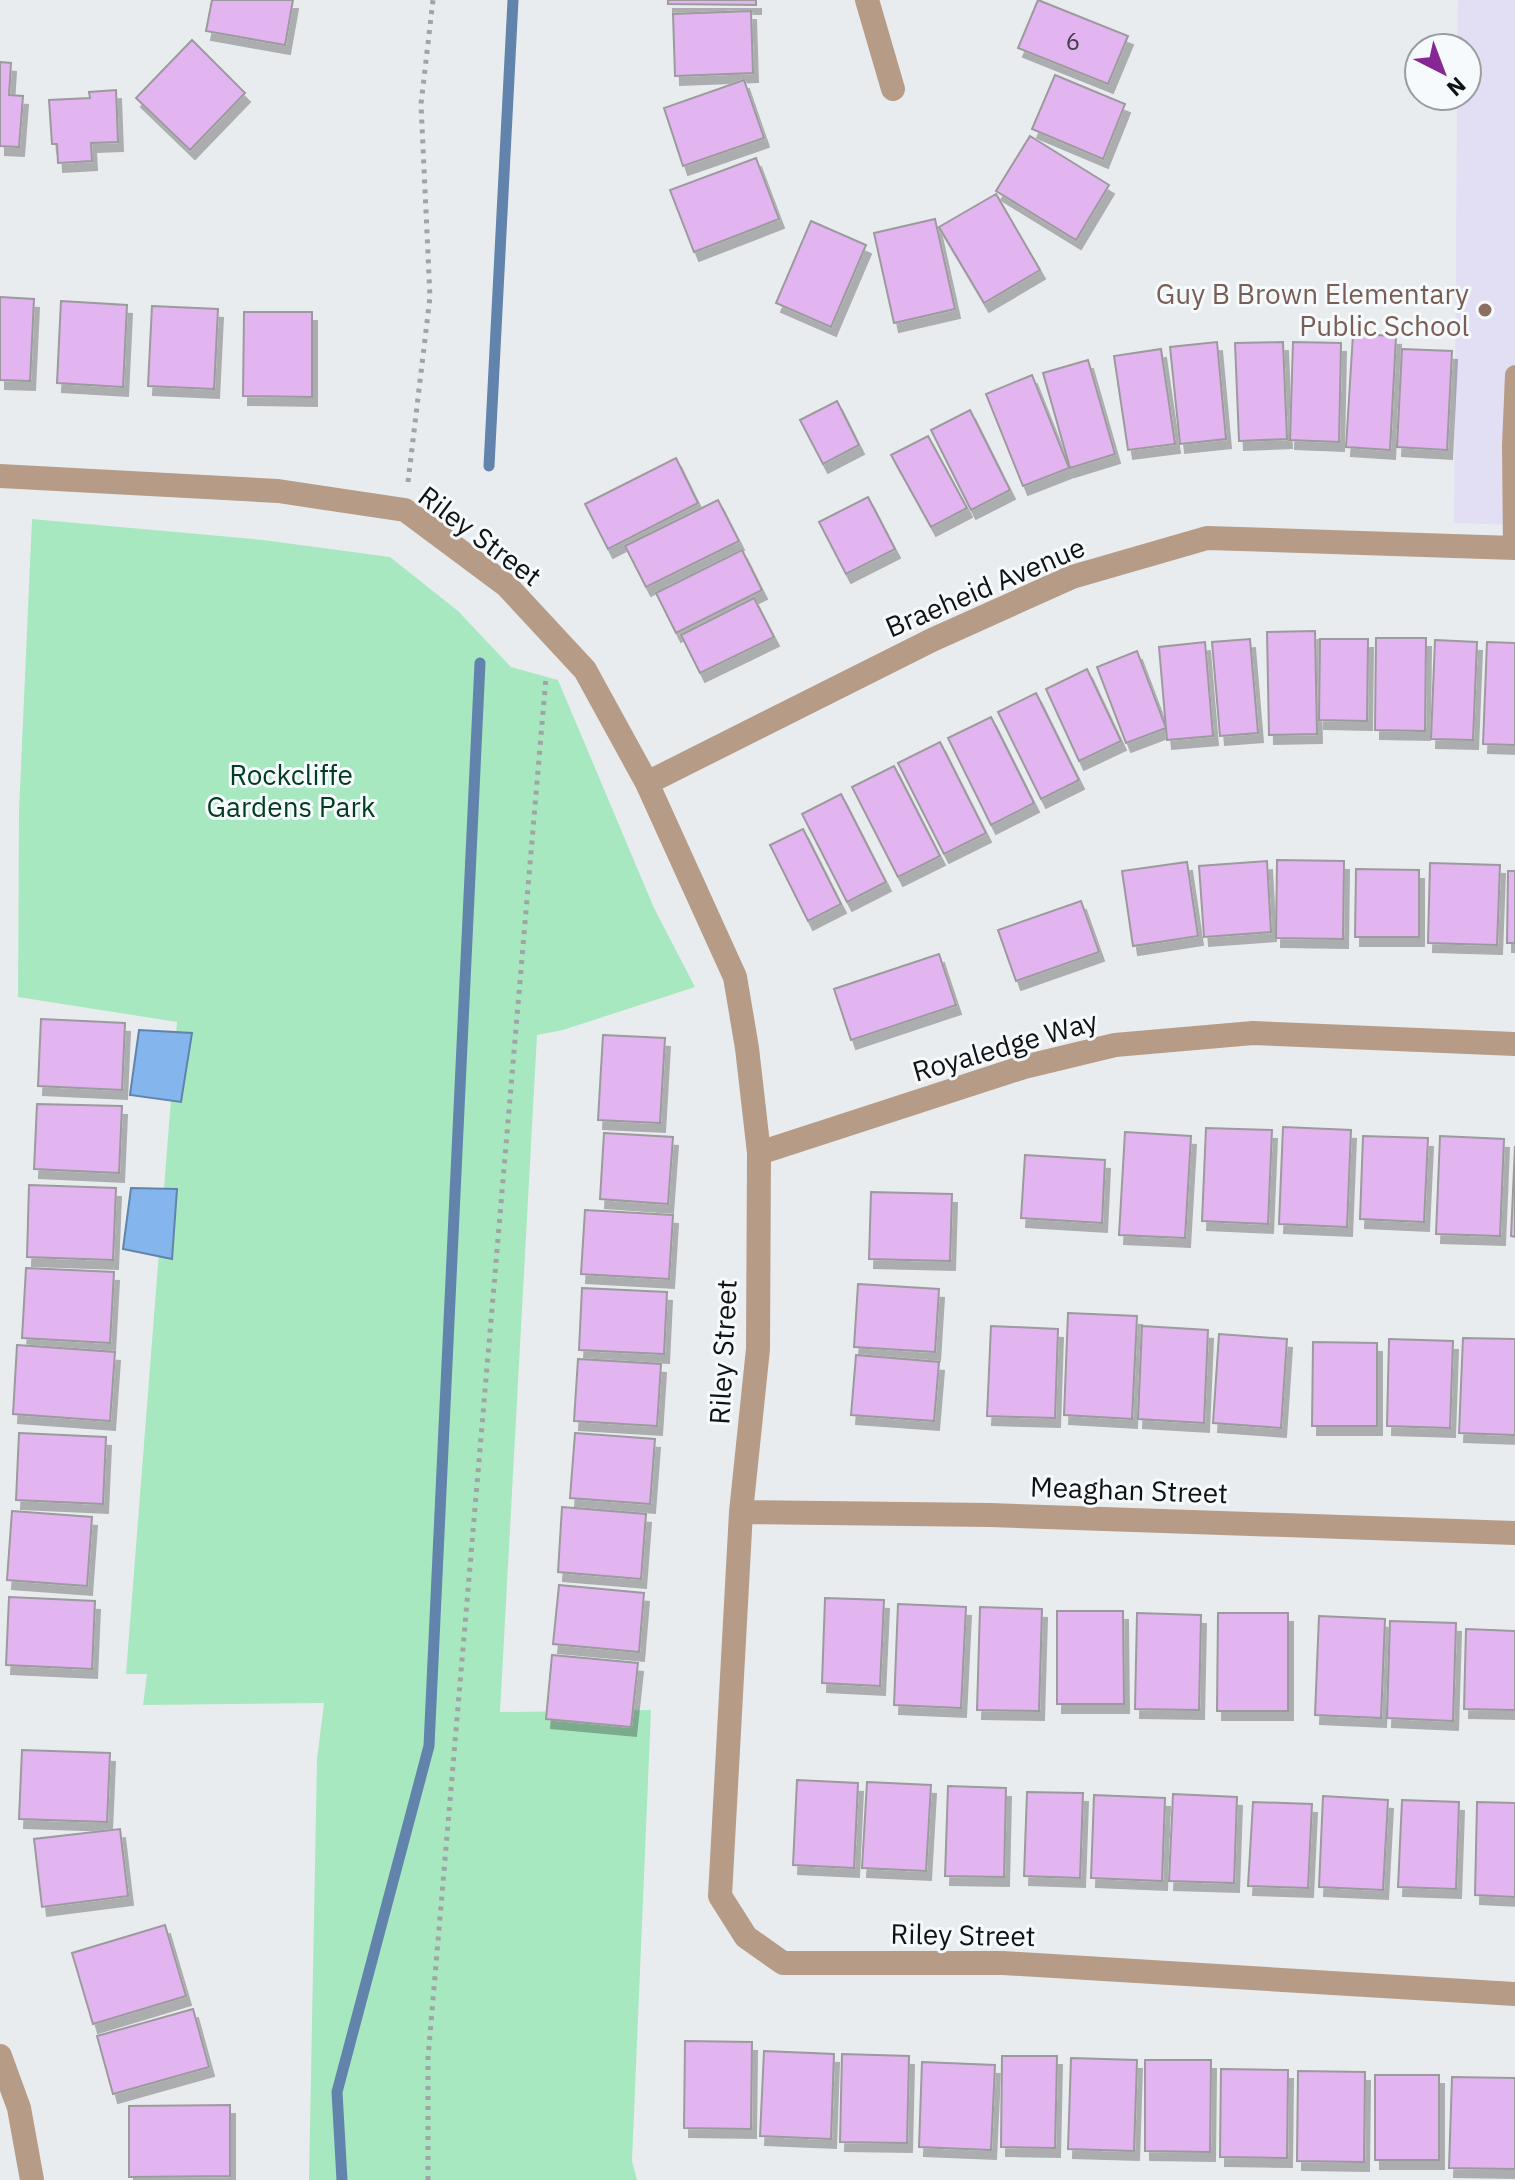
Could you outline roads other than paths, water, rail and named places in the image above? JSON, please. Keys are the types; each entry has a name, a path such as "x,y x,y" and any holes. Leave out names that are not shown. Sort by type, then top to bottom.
{"street":[{"path":"867,0 893,89"},
{"name":"Riley Street","path":"0,476 278,491 405,510 507,586 585,670 647,783 735,977 759,1153 758,1349 741,1512 720,1896 746,1937 783,1963 1003,1963 1515,1994"},
{"name":"Braeheid Avenue","path":"647,783 932,640 1072,577 1207,538 1514,548"},
{"name":"Royaledge Way","path":"759,1153 1024,1067 1115,1045 1253,1033 1515,1044"},
{"name":"Meaghan Street","path":"741,1512 990,1515 1515,1533"},
{"path":"0,2056 19,2108 32,2180"}],"lane":[{"path":"1514,548 1515,375"}],"water":[{"path":"139,1030 192,1033 181,1102 130,1095"},
{"path":"131,1188 177,1189 172,1259 123,1249"}],"waterway":[{"path":"489,466 513,0"},
{"path":"342,2180 337,2092 429,1746 480,663"}],"place":[{"name":"Guy B Brown Elementary Public School","path":"1485,310"}],"park label":[{"name":"Rockcliffe Gardens Park","path":"291,791"}]}
